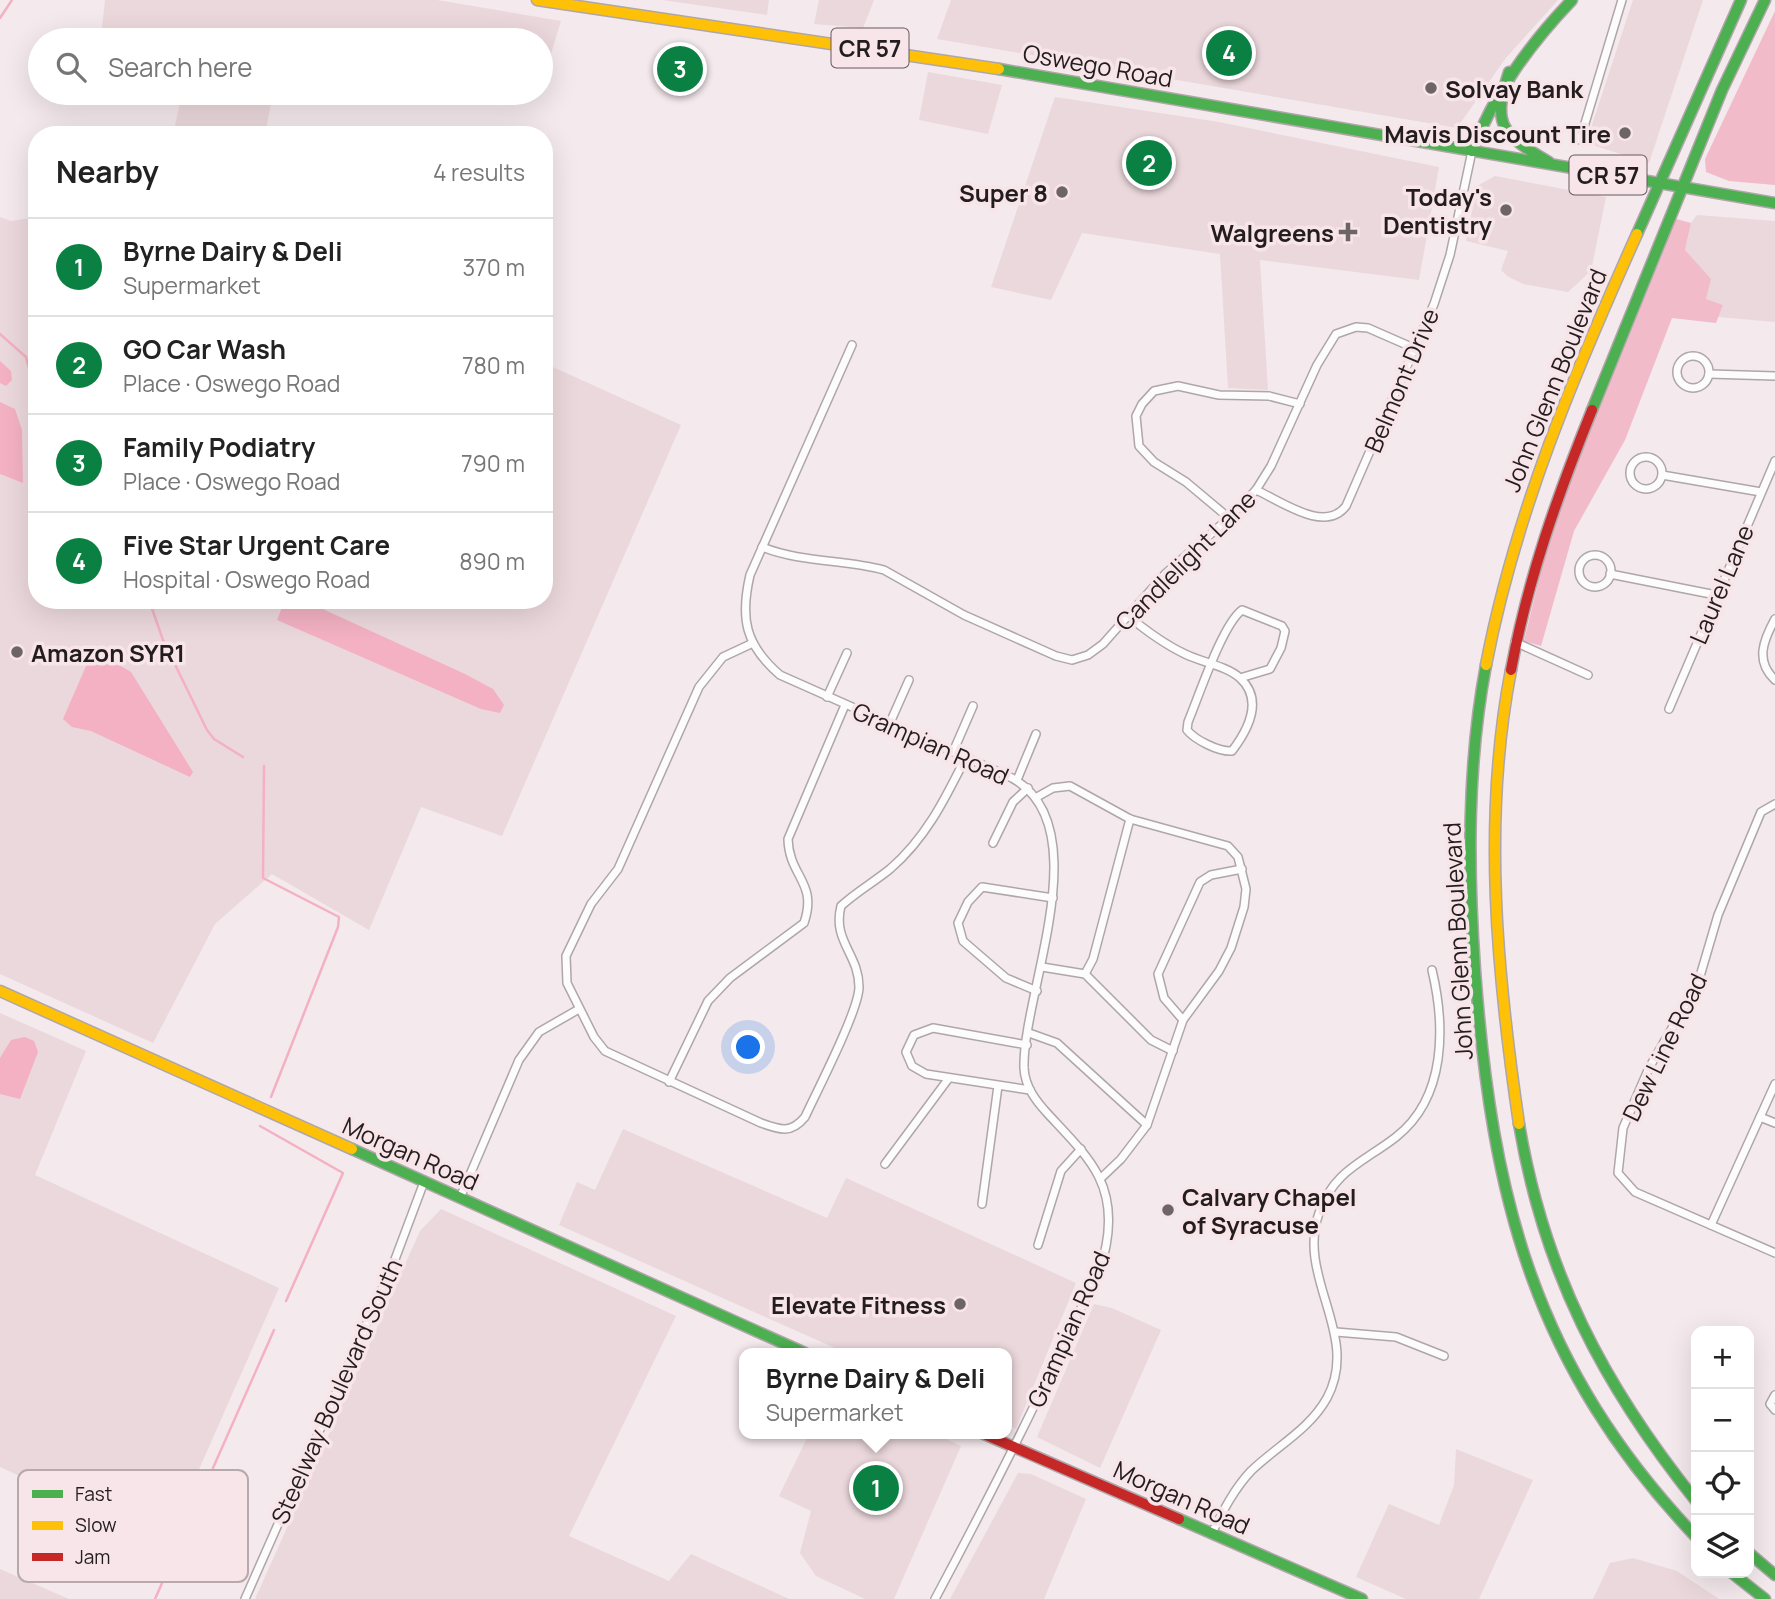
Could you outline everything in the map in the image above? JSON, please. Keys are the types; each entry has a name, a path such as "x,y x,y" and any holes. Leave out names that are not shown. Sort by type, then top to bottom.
{"main road":[{"name":"Oswego Road","path":"537,0 584,4 886,50 1775,202"},
{"path":"1472,151 1492,102 1510,72 1542,30 1572,0"},
{"name":"John Glenn Boulevard","path":"1691,1531 1634,1466 1584,1391 1535,1287 1514,1227 1494,1132 1481,1039 1469,856 1476,739 1489,646 1507,567 1549,440 1741,0"},
{"name":"John Glenn Boulevard","path":"1691,1495 1632,1420 1587,1342 1542,1230 1521,1141 1497,919 1495,853 1501,732 1515,642 1530,579 1552,508 1722,90 1765,0"},
{"path":"1510,72 1498,106 1503,129 1512,139 1555,166"},
{"name":"Morgan Road","path":"0,991 794,1348"},
{"name":"Morgan Road","path":"995,1439 1362,1599"},
{"path":"1754,1557 1775,1574"},
{"path":"1738,1578 1765,1599"}],"street":[{"path":"1580,140 1622,0"},
{"name":"Belmont Drive","path":"1256,489 1319,518 1331,520 1339,516 1346,506 1416,349 1450,255 1472,151"},
{"name":"Candlelight Lane","path":"762,547 798,559 863,564 884,570 994,629 1056,656 1072,660 1096,650 1165,574 1256,489 1271,466 1330,341 1347,329 1368,328 1416,349"},
{"name":"Grampian Road","path":"852,345 750,575 744,602 745,621 753,643 780,675 1017,780 1037,797 1049,832 1054,898 1024,1067 1036,1101 1081,1149 1101,1178 1110,1211 1105,1251 1016,1448 935,1599"},
{"path":"1688,357 1698,357 1706,363 1709,374 1704,383 1690,388 1678,378 1677,368 1688,357"},
{"path":"1709,374 1775,376"},
{"path":"1228,518 1186,482 1154,462 1139,446 1136,416 1142,404 1154,391 1178,387 1219,396 1269,396 1300,404"},
{"path":"1652,458 1660,465 1662,475 1657,485 1642,489 1631,479 1631,468 1637,460 1652,458"},
{"name":"Laurel Lane","path":"1669,709 1775,461"},
{"path":"1662,475 1761,492"},
{"path":"1596,556 1608,564 1610,574 1606,583 1591,587 1580,577 1580,567 1586,558 1596,556"},
{"path":"1610,574 1716,595"},
{"path":"1127,615 1160,641 1212,666 1240,678 1252,700 1251,719 1232,751 1223,751 1191,735 1187,730 1212,666 1230,625 1242,610 1282,626 1285,631 1281,648 1270,668 1240,678"},
{"path":"1775,619 1764,638 1761,655 1764,666 1775,680"},
{"path":"1515,642 1588,674"},
{"path":"753,643 722,658 699,687 618,869 595,898 570,944 565,972 579,1009 605,1051 669,1082 784,1130 798,1126 814,1098 859,994 855,960 841,939 838,916 846,900 890,869 930,827 965,757"},
{"path":"827,697 847,653"},
{"path":"889,724 909,680"},
{"path":"669,1082 708,1001 730,978 797,931 807,912 808,890 791,862 788,839 845,705"},
{"path":"953,752 973,706"},
{"path":"1017,780 1036,734"},
{"path":"1037,797 1053,788 1070,786 1130,819 1228,846 1234,850 1242,869 1246,889 1244,907 1231,948 1219,971 1183,1020 1147,1125 1121,1159 1101,1178"},
{"path":"993,843 1013,802 1028,788"},
{"name":"Dew Line Road","path":"1711,1225 1635,1192 1622,1181 1618,1168 1623,1128 1631,1105 1699,983 1717,915 1761,812 1775,804"},
{"path":"1085,974 1093,959 1130,819"},
{"path":"1183,1020 1164,998 1158,974 1200,882 1211,875 1242,869"},
{"path":"1037,991 1006,978 964,941 958,922 968,902 982,887 1054,898"},
{"path":"1042,967 1085,974 1151,1040 1173,1051"},
{"path":"1212,1534 1240,1484 1274,1451 1307,1425 1328,1396 1337,1367 1336,1332 1315,1270 1312,1248 1316,1223 1331,1190 1342,1176 1356,1162 1396,1137 1409,1125 1428,1094 1441,1039 1440,1008 1432,970"},
{"path":"460,1198 519,1060 540,1032 579,1009"},
{"path":"1027,1045 927,1028 914,1035 906,1052 912,1066 918,1071 1030,1090"},
{"path":"1029,1033 1057,1043 1147,1125"},
{"path":"885,1164 949,1078"},
{"path":"1775,1084 1711,1225 1775,1253"},
{"path":"982,1204 998,1086"},
{"path":"1760,1117 1775,1123"},
{"path":"1038,1245 1061,1171 1081,1149"},
{"name":"Steelway Boulevard South","path":"245,1599 394,1262 424,1182"},
{"path":"1336,1332 1396,1337 1444,1356"},
{"path":"1775,1395 1770,1404 1775,1410"}],"shaded area":[{"path":"105,0 437,0 561,21 553,47 553,28 102,28"},
{"path":"662,0 769,0 767,15"},
{"path":"819,0 874,0 863,28 814,24"},
{"path":"951,0 1558,0 1505,59 1457,128 937,39"},
{"path":"1633,0 1703,0 1649,163 1586,143"},
{"path":"1775,11 1775,185 1729,181 1706,172 1705,159"},
{"path":"928,72 1002,85 988,134 919,120"},
{"path":"1055,97 1219,122 1439,167 1419,280 1260,260 1268,390 1228,388 1220,254 1082,233 1051,300 991,287"},
{"path":"179,105 271,105 267,126 175,126"},
{"path":"1495,176 1606,197 1591,271 1568,292 1523,284 1507,276 1501,270 1508,251 1466,241 1477,186"},
{"path":"1697,215 1775,221 1775,322 1718,317 1723,305 1706,300 1685,250 1691,223"},
{"path":"0,217 11,221 28,218 28,609 553,609 553,367 681,425 502,836 421,807 369,930 272,874 215,924 153,1043 0,974"},
{"path":"1669,217 1691,223 1685,250 1711,279 1706,299 1723,305 1716,323 1672,318 1625,440 1574,531 1541,646 1524,641 1546,550 1575,468 1666,245"},
{"path":"0,361 11,371 12,380 6,386 0,383"},
{"path":"0,402 15,409 22,430 23,483 0,474"},
{"path":"281,609 323,609 465,674 493,689 504,705 500,713 481,709 277,620"},
{"path":"93,650 131,672 193,772 190,777 91,731 72,727 63,719"},
{"path":"0,1013 86,1051 35,1175 279,1288 199,1470 18,1470 18,1475 0,1467"},
{"path":"25,1037 34,1041 38,1052 20,1099 0,1094 0,1058 11,1040"},
{"path":"623,1129 827,1218 846,1178 1076,1283 1016,1429 1012,1427 1012,1348 835,1348 559,1225 577,1182 595,1190"},
{"path":"441,1209 676,1316 569,1536 669,1581 691,1554 789,1599 255,1599 420,1231"},
{"path":"1094,1304 1112,1308 1161,1330 1100,1468 1037,1437"},
{"path":"807,1439 946,1439 961,1446 894,1599 865,1599 816,1576 800,1553 811,1511 779,1496"},
{"path":"1456,1449 1533,1480 1479,1599 1406,1599 1356,1577 1389,1504 1439,1525 1454,1485"},
{"path":"1018,1473 1031,1474 1086,1499 1044,1599 950,1599"},
{"path":"1633,1558 1677,1571 1719,1599 1593,1599 1610,1563"},
{"path":"0,1569 18,1577 18,1582 30,1582 69,1599 0,1599"}],"waterway":[{"path":"0,18 12,0"},
{"path":"0,334 26,357 28,365"},
{"path":"152,609 163,640 207,730 214,739 243,757"},
{"path":"264,766 263,878 339,917 338,927 271,1097"},
{"path":"260,1126 343,1173 286,1301"},
{"path":"213,1468 274,1330"},
{"path":"155,1599 163,1582"}],"traffic: fast":[{"path":"1472,151 1491,109 1514,70 1541,34 1572,0"},
{"path":"1637,234 1741,0"},
{"path":"1592,410 1722,90 1765,0"},
{"path":"999,69 1775,203"},
{"path":"1509,72 1501,105 1505,127 1521,144 1549,162"},
{"path":"1486,665 1472,779 1470,855 1473,932 1483,1053 1494,1131 1510,1205 1531,1275 1559,1343 1596,1408 1641,1473 1691,1531"},
{"path":"1519,1124 1544,1229 1561,1278 1582,1324 1633,1414 1691,1494"},
{"path":"352,1149 794,1348"},
{"path":"1179,1519 1362,1599"},
{"path":"1754,1557 1775,1575"},
{"path":"1738,1578 1765,1599"}],"traffic: slow":[{"path":"537,0 999,69"},
{"path":"1486,665 1498,609 1530,499 1569,392 1637,234"},
{"path":"1511,670 1497,783 1496,897 1504,1011 1519,1124"},
{"path":"0,991 352,1149"}],"traffic: jam":[{"path":"1511,670 1526,603 1545,538 1592,410"},
{"path":"995,1439 1179,1519"}],"place":[{"name":"Five Star Urgent Care","path":"1229,53"},
{"name":"Family Podiatry","path":"680,69"},
{"name":"Solvay Bank","path":"1431,88"},
{"name":"Mavis Discount Tire","path":"1625,133"},
{"name":"GO Car Wash","path":"1149,163"},
{"name":"Super 8","path":"1062,192"},
{"name":"Today's Dentistry","path":"1506,210"},
{"name":"Walgreens","path":"1348,232"},
{"name":"Amazon SYR1","path":"17,652"},
{"name":"Calvary Chapel of Syracuse","path":"1168,1210"},
{"name":"Elevate Fitness","path":"960,1304"},
{"name":"Byrne Dairy & Deli","path":"876,1488"}]}
